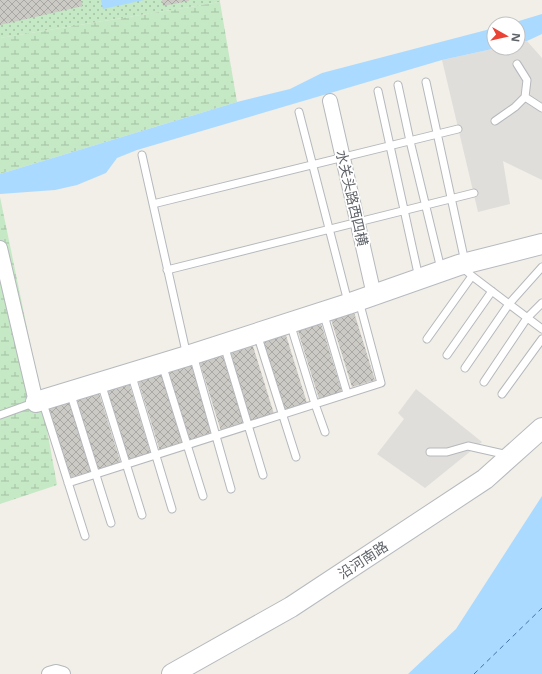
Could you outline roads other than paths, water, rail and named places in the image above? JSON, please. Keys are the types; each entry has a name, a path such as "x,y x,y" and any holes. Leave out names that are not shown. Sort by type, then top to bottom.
{"street":[{"name":"水关头路西四横","path":"330,101 357,222 361,300"},
{"path":"0,248 39,401 256,334 361,300 419,279 541,247"},
{"name":"沿河南路","path":"172,674 291,607 484,479 542,428"},
{"path":"49,674 56,672 63,674"}],"lane":[{"path":"495,121 515,107 525,97 527,80 517,64"},
{"path":"426,82 451,198 459,269 427,339"},
{"path":"398,85 426,205 459,269 492,291 542,329"},
{"path":"378,91 419,279"},
{"path":"525,97 542,108"},
{"path":"68,483 381,383 361,300 330,229 300,112"},
{"path":"153,204 458,129"},
{"path":"142,155 167,270 190,355 231,489"},
{"path":"167,270 474,193"},
{"path":"465,368 509,304 542,267"},
{"path":"446,355 492,291"},
{"path":"484,382 527,318 542,303"},
{"path":"323,312 348,393"},
{"path":"290,323 325,432"},
{"path":"256,334 296,457"},
{"path":"502,394 542,339"},
{"path":"224,344 263,475"},
{"path":"162,364 202,496"},
{"path":"131,373 172,509"},
{"path":"100,382 142,515"},
{"path":"70,392 111,523"},
{"path":"0,415 39,401 85,536"},
{"path":"430,452 447,452 468,446 510,456"}],"water":[{"path":"101,0 144,0 103,9"},
{"path":"542,14 542,34 526,41 526,19"},
{"path":"486,30 486,50 442,60 137,150 117,158 106,173 77,185 55,190 0,194 0,174 237,102 290,89 322,73"},
{"path":"542,496 542,674 408,674 456,629"}]}
